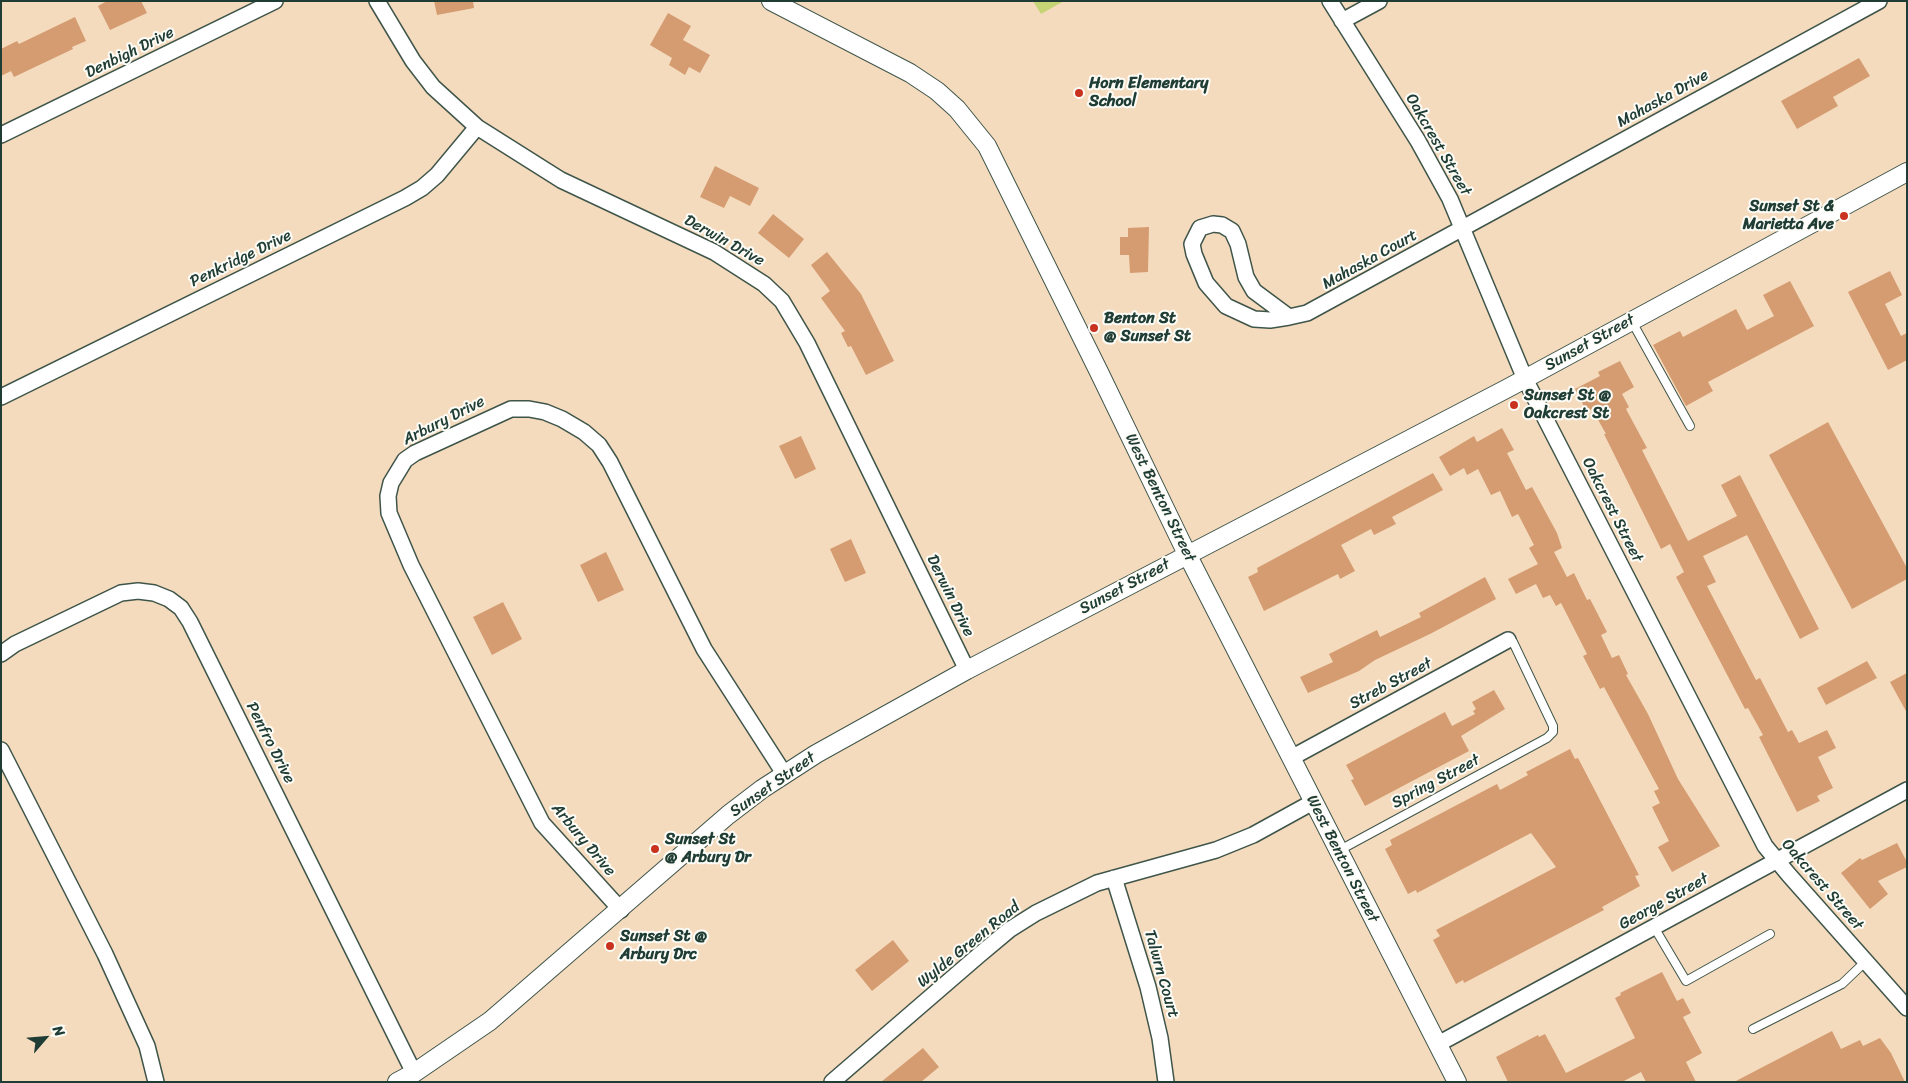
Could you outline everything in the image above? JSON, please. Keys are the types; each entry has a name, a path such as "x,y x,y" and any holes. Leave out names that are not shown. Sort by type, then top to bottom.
{"street":[{"name":"Denbigh Drive","path":"1,135 275,1"},
{"name":"Derwin Drive","path":"377,1 413,62 433,87 477,127 561,180 714,252 764,284 782,301 807,342 967,670"},
{"name":"West Benton Street","path":"771,1 910,73 937,91 972,127 987,146 1187,554 1457,1082"},
{"name":"Oakcrest Street","path":"1330,1 1435,170 1464,228 1502,328 1525,379 1764,844 1907,1008"},
{"path":"1342,21 1380,1"},
{"name":"Mahaska Drive","path":"1464,228 1879,1"},
{"name":"Penkridge Drive","path":"1,397 405,198 422,188 437,175 477,127"},
{"name":"Sunset Street","path":"397,1082 414,1073 490,1021 621,910 728,815 784,775 839,741 967,670 1525,379 1907,172"},
{"name":"Mahaska Court","path":"1289,317 1254,291 1246,278 1238,244 1232,231 1222,224 1213,224 1200,228 1192,244 1199,269 1215,296 1237,313 1254,319 1289,317 1307,313 1464,228"},
{"name":"Arbury Drive","path":"621,910 542,824 411,565 389,512 388,496 391,483 404,460 415,452 510,409 529,409 545,412 562,419 584,432 599,445 610,462 704,649 784,775"},
{"name":"Penfro Drive","path":"1,654 22,640 121,593 138,591 154,593 169,599 181,608 190,622 414,1073"},
{"name":"Streb Street","path":"1291,758 1508,640"},
{"path":"1,750 105,954 146,1046 156,1082"},
{"name":"George Street","path":"1438,1044 1907,790"},
{"name":"Wylde Green Road","path":"832,1082 1010,930 1074,893 1114,878 1194,858 1216,850 1253,835 1313,802"},
{"name":"Talwrn Court","path":"1114,878 1148,987 1160,1038 1166,1082"}],"lane":[{"path":"1631,320 1690,426"},
{"name":"Spring Street","path":"1338,851 1547,738 1553,732 1553,726 1513,642 1508,640"},
{"path":"1654,927 1686,981 1770,934"},
{"path":"1754,1029 1842,984 1866,961"}],"green space":[{"path":"1033,1 1064,1 1041,14"}],"building":[{"path":"107,1 141,1 147,13 110,30 98,6"},
{"path":"434,1 473,1 474,8 437,15"},
{"path":"668,13 691,26 683,40 710,55 700,73 689,67 685,75 669,65 672,58 650,45"},
{"path":"75,17 86,41 14,77 11,71 1,76 1,49 17,41 19,44"},
{"path":"1859,58 1870,76 1833,97 1838,106 1797,129 1781,101"},
{"path":"715,166 759,188 750,206 730,196 724,208 700,197"},
{"path":"773,214 804,239 789,258 758,233"},
{"path":"1149,227 1148,272 1130,273 1129,255 1120,255 1120,237 1128,237 1128,228"},
{"path":"827,252 861,294 894,361 866,375 851,346 848,347 841,333 845,331 821,298 830,291 811,265"},
{"path":"1890,271 1902,295 1885,304 1901,336 1907,333 1907,360 1888,370 1848,292"},
{"path":"1790,281 1814,326 1708,382 1713,391 1686,406 1653,345 1680,331 1683,337 1736,309 1747,330 1774,316 1763,295"},
{"path":"1620,361 1634,387 1622,394 1629,407 1626,409 1647,448 1642,450 1688,541 1737,516 1721,485 1740,475 1819,629 1800,639 1747,535 1703,556 1716,582 1707,586 1756,680 1760,678 1788,732 1792,730 1799,743 1827,730 1836,748 1818,757 1833,788 1817,796 1820,801 1797,812 1759,737 1763,735 1748,708 1745,709 1676,577 1684,572 1670,544 1661,549 1604,434 1606,434 1592,409 1587,412 1575,389 1600,376 1598,372"},
{"path":"1828,422 1907,568 1907,579 1852,609 1769,455"},
{"path":"1502,428 1514,450 1507,453 1526,490 1532,487 1557,533 1562,548 1554,552 1567,577 1574,573 1587,600 1590,599 1607,632 1601,635 1612,658 1619,655 1628,674 1626,675 1648,714 1678,779 1720,846 1672,872 1658,847 1669,841 1652,807 1660,803 1654,791 1659,789 1604,687 1600,689 1583,656 1587,654 1561,603 1556,606 1550,595 1543,598 1536,584 1516,594 1508,579 1538,564 1529,548 1534,545 1518,514 1512,517 1500,491 1491,495 1478,469 1467,475 1464,468 1450,476 1439,457 1474,436 1477,442"},
{"path":"801,436 816,469 795,479 779,446"},
{"path":"1433,473 1443,490 1392,517 1396,524 1374,535 1371,529 1341,545 1355,571 1340,579 1338,574 1264,611 1248,577 1258,572 1257,568"},
{"path":"851,539 866,573 845,582 830,549"},
{"path":"606,552 624,590 598,602 580,565"},
{"path":"1485,577 1496,599 1430,634 1375,660 1359,671 1308,693 1300,677 1333,662 1329,654 1377,630 1380,637 1421,617 1419,613"},
{"path":"503,602 522,639 492,655 473,617"},
{"path":"1867,661 1877,678 1826,705 1817,688"},
{"path":"1907,673 1907,713 1890,682"},
{"path":"1494,690 1505,709 1461,736 1469,751 1365,806 1351,780 1354,779 1346,765 1445,712 1452,726 1475,714 1473,711 1476,709 1472,702"},
{"path":"1570,749 1575,759 1578,758 1639,875 1635,876 1640,886 1602,907 1604,910 1464,983 1463,980 1456,984 1433,940 1440,936 1436,930 1556,867 1531,833 1417,893 1416,890 1408,894 1385,849 1392,845 1390,840 1497,784 1500,790 1528,775 1526,772"},
{"path":"1897,843 1907,862 1907,867 1878,881 1888,894 1870,909 1841,873 1860,858 1862,860"},
{"path":"893,940 909,961 872,991 855,970"},
{"path":"1662,972 1677,1001 1683,998 1691,1013 1683,1017 1702,1053 1686,1062 1696,1082 1646,1082 1641,1072 1622,1082 1508,1082 1496,1057 1538,1035 1539,1037 1545,1034 1566,1073 1635,1038 1615,998 1621,995 1620,993"},
{"path":"1832,1031 1841,1049 1860,1040 1863,1046 1880,1038 1891,1053 1905,1082 1734,1082"},
{"path":"923,1048 939,1067 921,1082 881,1082"}],"place":[{"name":"Horn Elementary School","path":"1079,93"},
{"name":"Sunset St & Marietta Ave","path":"1844,216"},
{"name":"Benton St @ Sunset St","path":"1094,328"},
{"name":"Sunset St @ Oakcrest St","path":"1514,405"},
{"name":"Sunset St @ Arbury Dr","path":"655,849"},
{"name":"Sunset St @ Arbury Drc","path":"610,946"}]}
